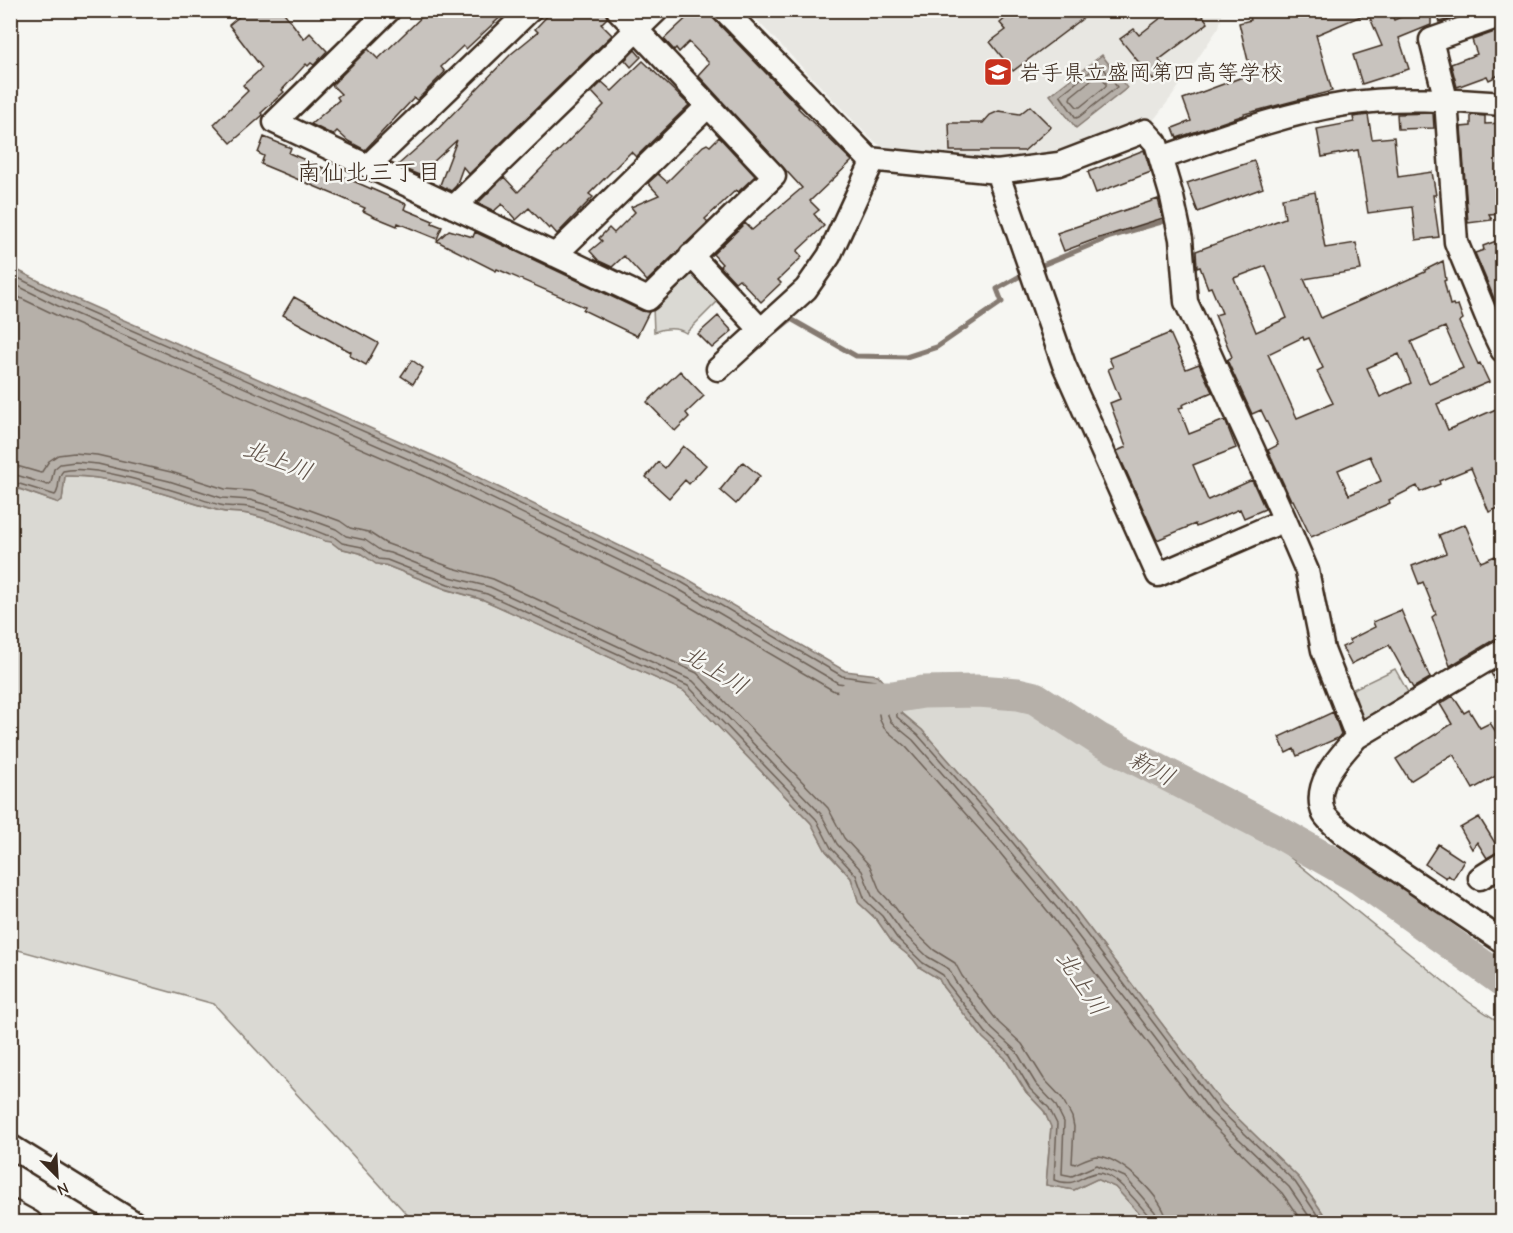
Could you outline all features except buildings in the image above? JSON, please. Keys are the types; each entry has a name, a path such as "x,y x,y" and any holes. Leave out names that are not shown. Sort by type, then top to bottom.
{"street":[{"path":"389,10 275,122 648,299 774,176 618,10"},
{"path":"368,166 530,10"},
{"path":"454,207 657,10"},
{"path":"718,369 806,289 829,255 870,167 869,159 724,10"},
{"path":"1503,15 1431,40 1446,100 1456,242 1503,351"},
{"path":"1161,158 1272,120 1347,104 1406,99 1503,104"},
{"path":"555,255 708,106"},
{"path":"869,159 997,172 1059,164 1145,131 1156,143 1172,197 1181,239 1186,302 1307,571 1323,650 1357,737"},
{"path":"997,172 1064,365 1158,575 1285,520"},
{"path":"691,255 761,330"},
{"path":"1503,651 1357,737 1338,757 1320,790 1324,815 1344,834 1503,941"},
{"path":"1480,878 1503,864"},
{"path":"10,1146 133,1222"},
{"path":"10,1211 30,1222"}],"shaded area":[{"name":"岩手県立盛岡第四高等学校","path":"748,11 1223,11 1219,27 1152,122 1042,161 1015,163 953,159 881,146 870,138"},
{"path":"695,271 721,298 686,333 670,329 654,332 653,307 686,272"},
{"path":"65,476 123,483 220,511 258,516 325,541 331,541 339,548 360,553 380,565 448,590 484,600 684,691 811,823 826,851 851,878 859,903 877,920 892,942 919,967 939,979 983,1038 1005,1058 1026,1092 1044,1111 1051,1126 1046,1185 1074,1190 1097,1179 1115,1187 1147,1222 414,1222 214,1004 11,948 10,486 59,503 62,501"},
{"path":"1395,669 1410,696 1364,721 1358,720 1347,692"},
{"path":"903,703 964,704 1027,710 1187,801 1282,851 1469,1002 1502,1024 1502,1222 1329,1222 1299,1178 1222,1103 1068,900 1013,834 922,730 901,712"}],"water":[{"path":"1102,55 1127,88 1076,128 1050,95"},
{"name":"北上川","path":"11,267 69,296 436,457 684,577 845,671 878,675 903,703 901,713 922,730 1068,900 1222,1103 1299,1178 1329,1222 1147,1222 1115,1187 1097,1179 1074,1190 1046,1185 1051,1127 1044,1111 1026,1092 1005,1058 983,1038 939,979 919,967 892,942 877,920 859,903 851,878 826,851 811,823 684,691 484,600 446,589 385,565 376,564 360,553 339,548 331,542 268,519 244,513 221,511 122,482 83,476 65,476 62,501 59,503 11,486"}],"waterway":[{"path":"1040,266 1110,237 1165,221"},
{"path":"774,333 791,319 856,356 906,357 937,347 1002,302 997,289 1022,275"},
{"name":"新川","path":"853,697 893,697 923,692 978,691 1018,694 1035,698 1100,740 1278,832 1361,879 1502,980"}],"place":[{"name":"岩手県立盛岡第四高等学校","path":"998,72"}],"district":[{"name":"南仙北三丁目","path":"369,172"}]}
